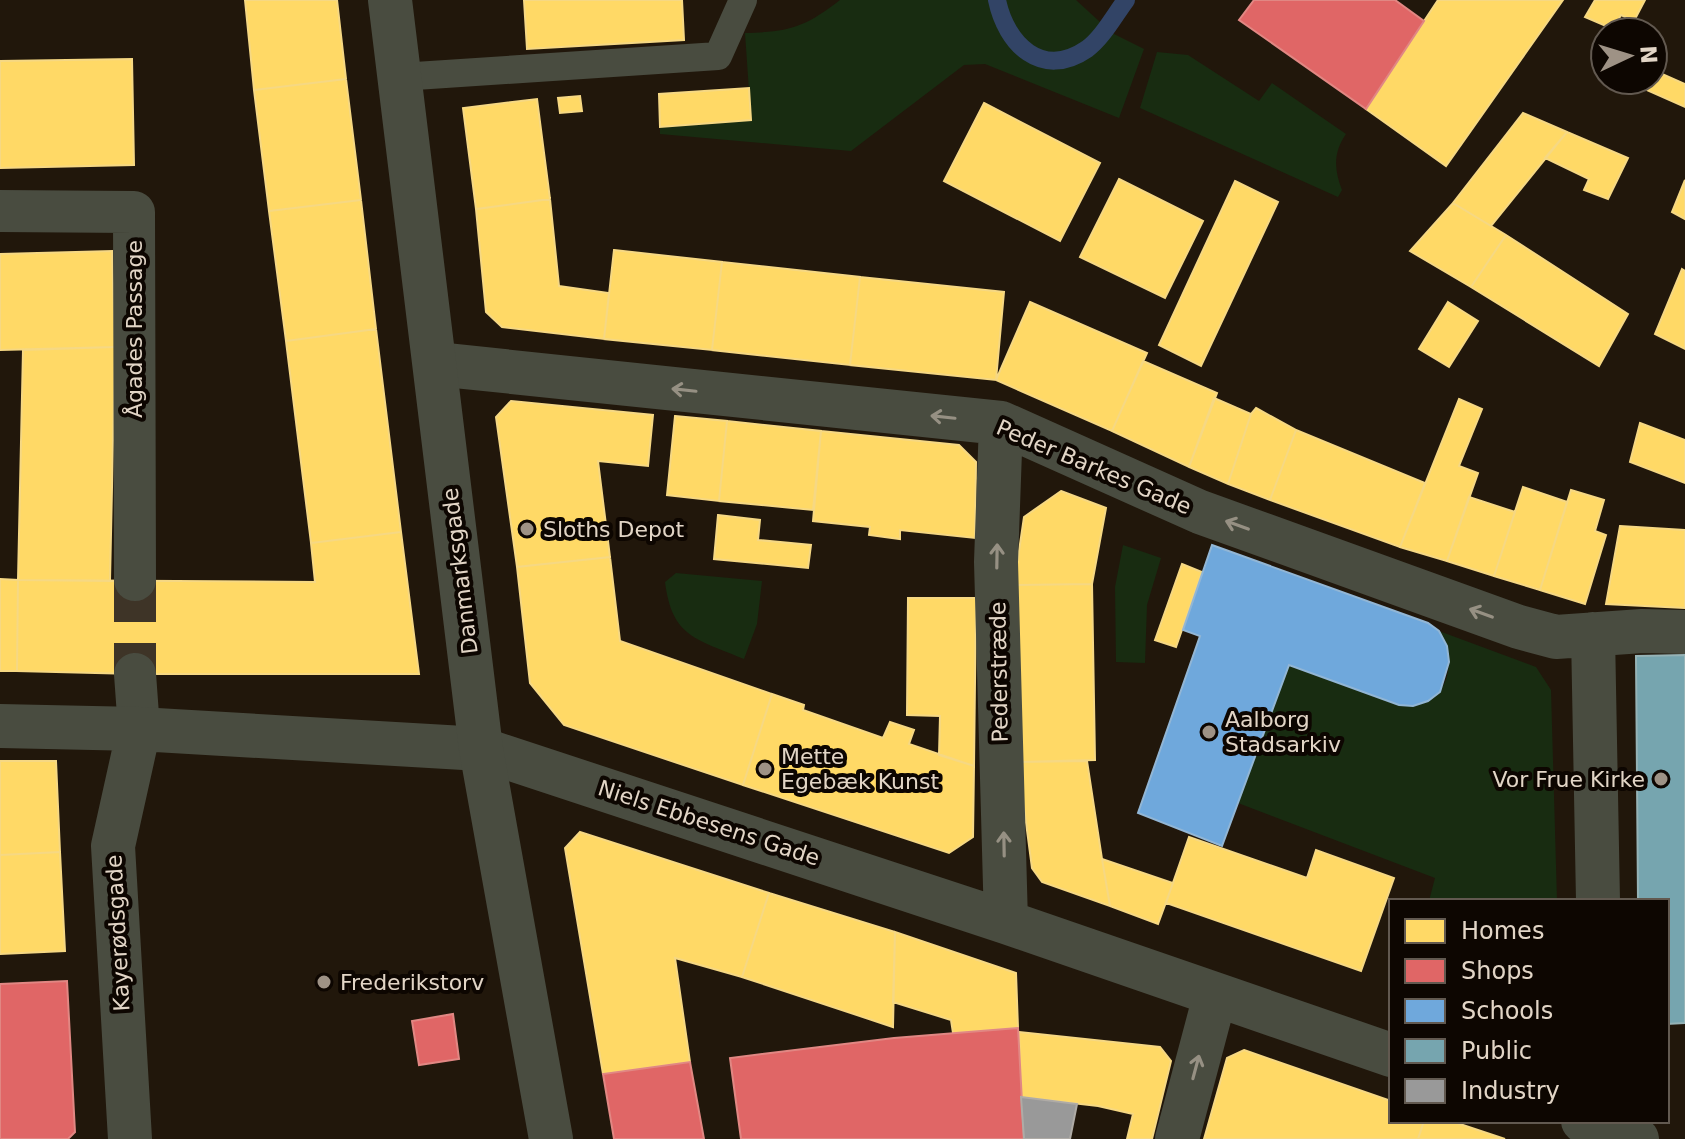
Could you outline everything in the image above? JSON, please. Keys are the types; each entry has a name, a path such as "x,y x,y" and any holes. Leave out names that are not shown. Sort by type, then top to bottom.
{"street":[{"name":"Danmarksgade","path":"390,0 481,749 551,1139"},
{"name":"Ågades Passage","path":"0,211 134,212 135,580"},
{"name":"Peder Barkes Gade","path":"436,364 1001,423 1200,512 1556,637 1642,631 1685,632"},
{"name":"Pederstræde","path":"1001,423 996,562 1006,922"},
{"path":"1593,634 1598,899"},
{"path":"135,674 139,729"},
{"name":"Niels Ebbesens Gade","path":"0,726 139,729 481,749 1006,922 1389,1054"},
{"name":"Kayerødsgade","path":"130,1139 113,846 139,729"},
{"path":"1177,1139 1215,996"}],"lane":[{"path":"400,77 718,56 743,0"}],"green space":[{"path":"840,0 1076,0 1112,33 1144,49 1119,118 985,64 964,65 851,151 660,134 660,127 751,120 745,33 796,26"},
{"path":"1157,52 1188,55 1259,101 1272,83 1346,134 1337,155 1337,175 1342,190 1338,197 1140,108"},
{"path":"1123,545 1161,558 1147,605 1145,663 1116,662 1115,587"},
{"path":"676,573 762,581 757,624 744,659 700,641 681,626 668,601 665,582"},
{"path":"1439,631 1536,667 1551,690 1557,899 1430,899 1435,878 1238,803 1289,665 1398,705 1414,704 1438,693 1444,683 1448,672 1445,645"}],"building: Homes":[{"path":"245,0 337,0 346,79 254,90"},
{"path":"524,0 682,0 684,40 527,49"},
{"path":"1438,0 1563,0 1446,166 1366,109"},
{"path":"1595,0 1645,0 1637,16 1585,17"},
{"path":"132,59 134,165 0,168 0,61"},
{"path":"1669,77 1685,84 1685,107 1660,96 1669,96"},
{"path":"346,79 361,200 269,211 254,90"},
{"path":"749,88 751,120 660,127 659,94"},
{"path":"580,96 582,111 560,113 558,98"},
{"path":"537,99 550,199 476,209 463,108"},
{"path":"984,103 1100,163 1060,241 944,181"},
{"path":"1523,113 1567,132 1491,226 1453,203"},
{"path":"1567,132 1628,158 1608,199 1584,190 1589,179 1545,158"},
{"path":"1119,179 1203,221 1165,298 1080,257"},
{"path":"1685,180 1685,219 1672,212"},
{"path":"1235,181 1278,202 1201,366 1159,345"},
{"path":"550,199 559,286 609,293 604,339 502,327 486,312 476,209"},
{"path":"361,200 376,329 286,341 269,211"},
{"path":"1453,203 1506,235 1471,287 1410,251"},
{"path":"1506,235 1628,314 1599,366 1471,287"},
{"path":"614,250 722,262 712,350 604,339"},
{"path":"112,251 115,347 0,350 0,254"},
{"path":"722,262 860,277 850,365 712,350"},
{"path":"1682,269 1685,271 1685,349 1655,334"},
{"path":"860,277 1004,292 996,380 850,365"},
{"path":"1030,302 1147,353 1112,431 996,380"},
{"path":"1448,302 1478,321 1449,367 1419,349"},
{"path":"376,329 401,532 311,543 286,341"},
{"path":"115,347 110,581 18,580 23,350"},
{"path":"1143,361 1217,393 1189,467 1112,431"},
{"path":"1214,398 1251,414 1228,484 1189,467"},
{"path":"1459,399 1482,409 1459,466 1478,473 1447,561 1400,547"},
{"path":"511,401 653,415 648,466 598,461 610,557 517,567 496,417"},
{"path":"1256,408 1296,430 1270,500 1228,484 1251,414"},
{"path":"675,416 727,421 719,501 667,495"},
{"path":"727,421 821,431 813,510 719,501"},
{"path":"1640,423 1685,440 1685,483 1630,462"},
{"path":"1296,430 1425,483 1400,547 1270,500"},
{"path":"821,431 959,445 976,462 975,538 900,530 900,539 869,535 870,527 813,521"},
{"path":"1523,487 1567,502 1540,590 1494,576"},
{"path":"1571,490 1604,500 1595,531 1606,535 1585,604 1540,590"},
{"path":"1061,491 1106,508 1092,584 1014,585 1024,517"},
{"path":"1469,497 1515,512 1494,576 1447,561"},
{"path":"718,515 760,520 758,540 811,545 808,568 714,559"},
{"path":"1620,526 1685,530 1685,608 1606,604"},
{"path":"401,532 419,674 17,671 18,580 315,582 311,543"},
{"path":"610,557 620,641 772,694 743,785 564,725 530,683 517,567"},
{"path":"1182,564 1202,572 1176,647 1155,640"},
{"path":"0,579 18,580 17,671 0,671"},
{"path":"1092,584 1095,760 1018,762 1014,585"},
{"path":"908,598 976,598 974,766 939,755 940,716 907,715"},
{"path":"772,694 804,705 803,710 883,738 890,722 914,730 909,744 974,766 973,837 949,853 743,785"},
{"path":"0,761 56,761 60,852 0,855"},
{"path":"1087,761 1110,906 1042,882 1032,868 1018,762"},
{"path":"580,832 769,893 742,977 675,958 690,1062 603,1074 565,848"},
{"path":"1189,837 1307,878 1316,850 1394,878 1361,971 1166,903"},
{"path":"60,852 65,951 0,954 0,855"},
{"path":"1102,859 1173,883 1158,924 1110,906"},
{"path":"769,893 895,932 893,1027 742,977"},
{"path":"895,932 1016,973 1018,1028 953,1033 951,1020 893,1002"},
{"path":"1019,1032 1160,1047 1171,1061 1152,1139 1127,1139 1133,1114 1098,1106 1021,1097"},
{"path":"1244,1050 1389,1100 1389,1123 1423,1123 1418,1139 1204,1139 1227,1058"},
{"path":"1423,1123 1457,1123 1505,1139 1418,1139"}],"building: Shops":[{"path":"1254,0 1395,0 1424,21 1366,109 1239,20"},
{"path":"67,981 75,1132 68,1139 0,1139 0,984"},
{"path":"453,1014 459,1059 419,1065 412,1021"},
{"path":"1018,1028 1024,1139 741,1139 730,1058 894,1038"},
{"path":"690,1062 704,1139 614,1139 603,1074"}],"building: Schools":[{"path":"1212,545 1428,623 1439,631 1447,646 1449,662 1440,692 1428,701 1413,706 1399,705 1289,665 1222,846 1138,813 1200,636 1183,630"}],"building: Public":[{"name":"Vor Frue Kirke","path":"1685,655 1685,1023 1669,1024 1669,899 1638,899 1636,656"}],"building: Industry":[{"path":"1021,1097 1077,1104 1070,1139 1024,1139"}],"waterway":[{"path":"997,0 1009,31 1018,43 1028,53 1055,61 1071,58 1093,44 1126,0"}],"tunnel":[{"path":"135,580 135,674"}],"place":[{"name":"Sloths Depot","path":"527,529"},
{"name":"Aalborg Stadsarkiv","path":"1209,732"},
{"name":"Mette Egebæk Kunst","path":"765,769"},
{"name":"Vor Frue Kirke","path":"1661,779"},
{"name":"Frederikstorv","path":"324,982"}]}
